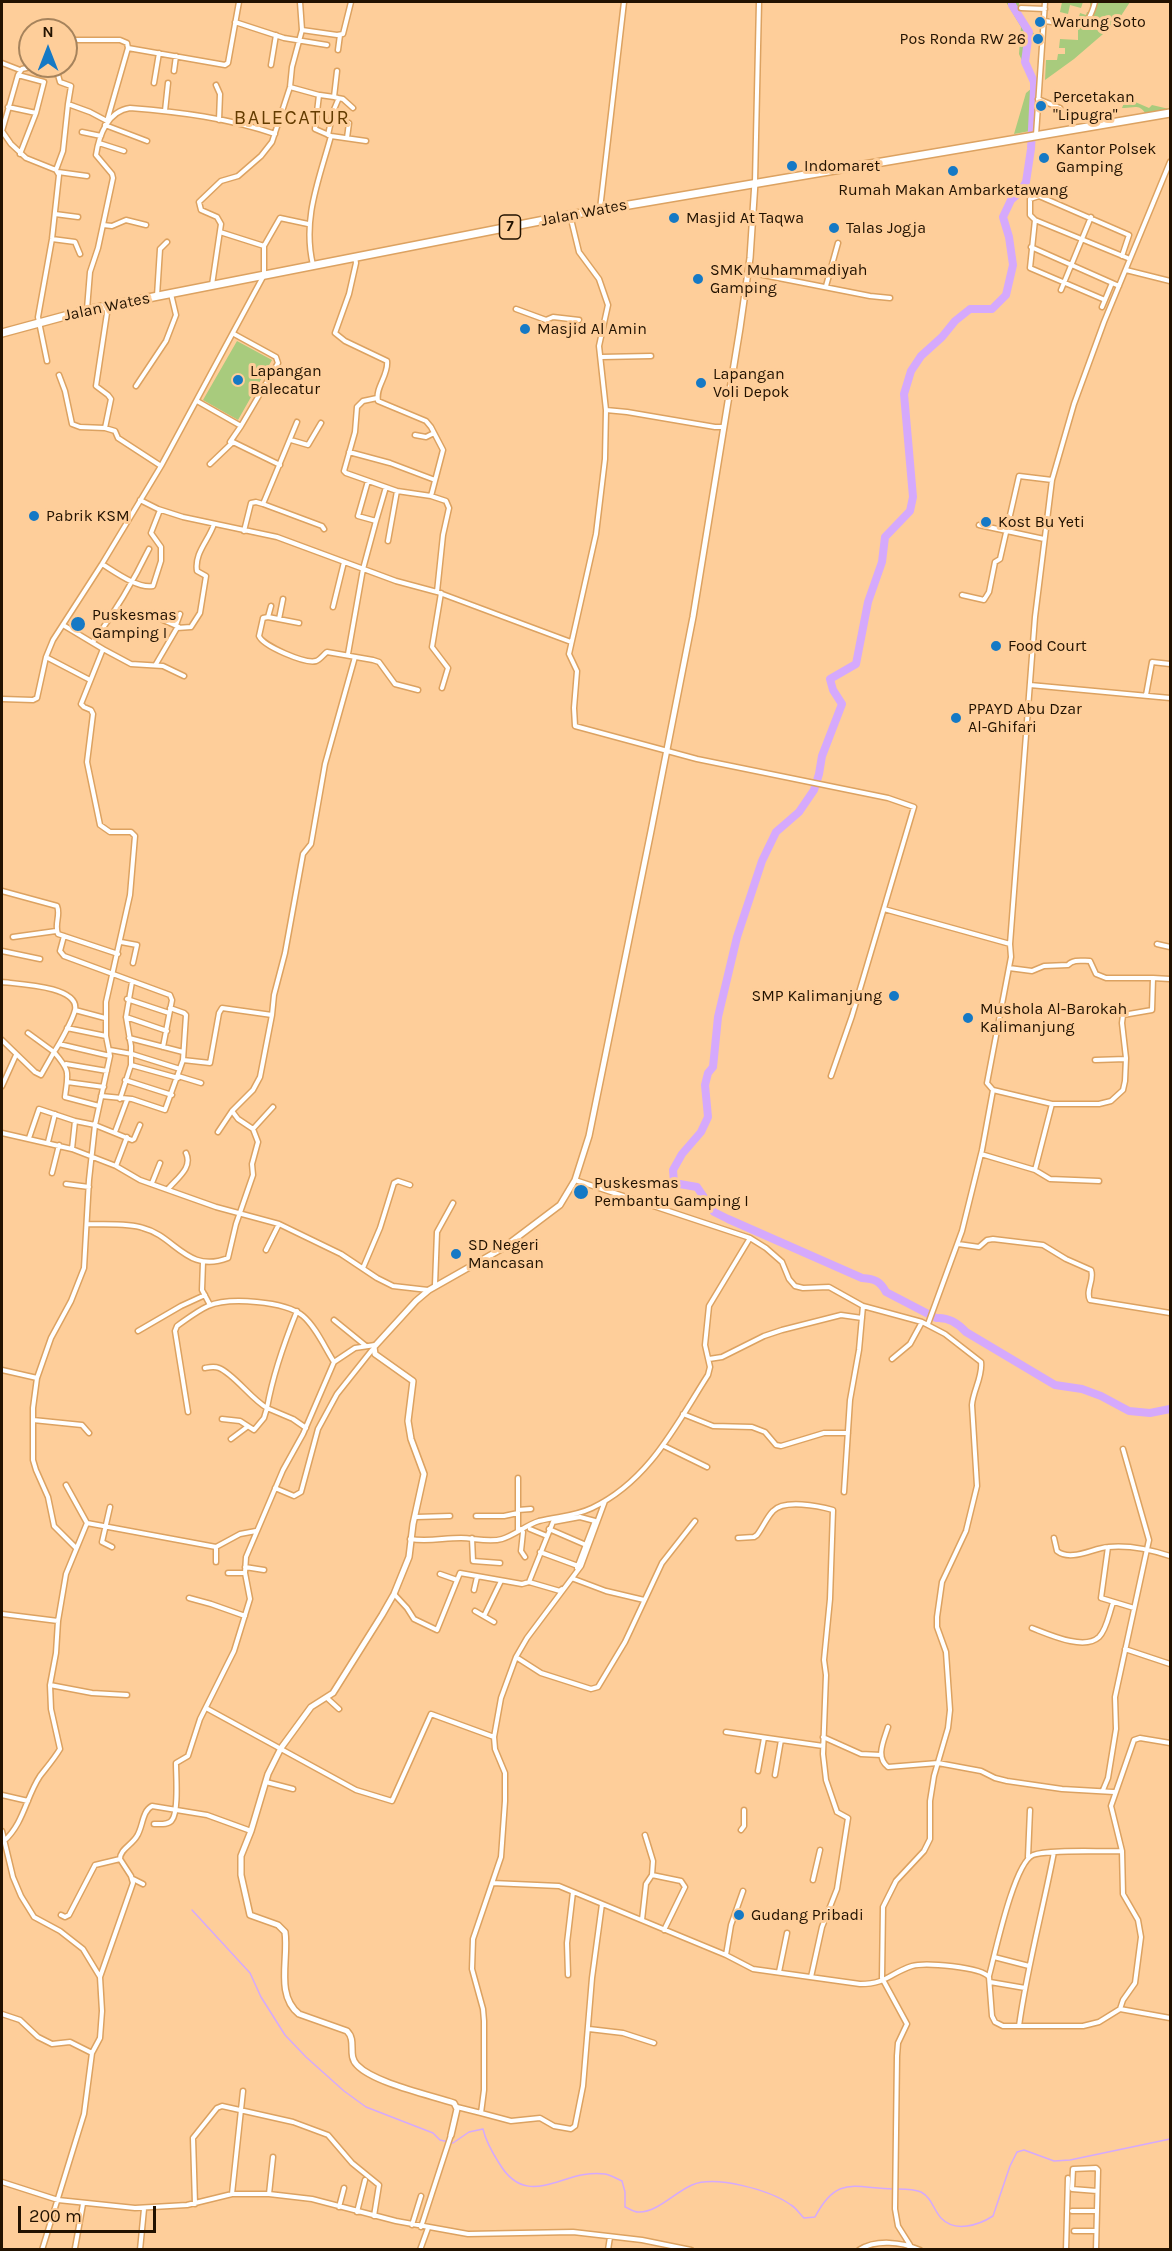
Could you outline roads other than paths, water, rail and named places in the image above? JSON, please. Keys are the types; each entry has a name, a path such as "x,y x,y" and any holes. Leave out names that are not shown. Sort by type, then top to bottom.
{"highway":[{"name":"Jalan Wates","path":"2,333 106,306 570,215 1170,113"}],"street":[{"path":"128,48 225,65 228,63 239,2"},
{"path":"212,285 220,220 201,210 200,199 216,184 235,178 267,150 275,134 290,87 302,30 300,2"},
{"path":"338,50 340,35 344,31 351,2"},
{"path":"600,210 624,2"},
{"path":"275,1488 294,1496 301,1492 318,1429 337,1394 416,1301 435,1285 503,1248 552,1213 564,1200 575,1180 589,1136 667,750 693,617 725,427 748,272 755,182 759,2"},
{"path":"1034,136 1045,2"},
{"path":"1045,21 1071,27 1083,25 1090,17 1095,2"},
{"path":"1021,8 1045,9"},
{"path":"235,22 298,41 327,45"},
{"path":"302,30 340,35"},
{"path":"271,65 276,35"},
{"path":"78,40 120,40 127,43 128,48 96,155 113,178 90,272 87,310"},
{"path":"154,83 159,53"},
{"path":"174,70 176,56"},
{"path":"2,63 18,72"},
{"path":"312,265 308,224 329,135 336,97 337,71"},
{"path":"18,76 2,131 20,154 33,161 57,171 87,176"},
{"path":"20,154 36,113 44,82 33,78"},
{"path":"47,361 38,323 52,239 57,171 63,151 71,86 60,82 59,78"},
{"path":"165,111 168,83"},
{"path":"216,85 220,94 219,120"},
{"path":"290,87 343,99 353,108"},
{"path":"319,94 314,128 329,135 366,141"},
{"path":"1038,99 1060,108"},
{"path":"2,104 36,113"},
{"path":"68,104 90,112 106,123 147,141"},
{"path":"106,123 126,108 165,111 243,123 275,134"},
{"path":"344,121 349,123 347,138"},
{"path":"82,132 101,136"},
{"path":"99,143 124,150"},
{"path":"1153,978 1152,1010 1126,1013 1122,1019 1126,1059 1124,1085 1119,1095 1111,1101 1099,1104 1052,1104 993,1090 987,1083 1012,952 1010,944 1030,684 1052,480 1081,384 1170,162"},
{"path":"1122,256 1129,235 1091,217 1035,196 1029,201 1030,215 1035,220 1122,256 1130,259"},
{"path":"55,214 78,217"},
{"path":"570,215 579,252 599,279 608,305 599,344 606,410 605,459 599,515 569,654 577,671 575,726 697,759 821,783 888,798 914,807 846,1036 831,1076"},
{"path":"1061,290 1091,217"},
{"path":"2,699 35,700 39,693 46,657 63,625 161,466 264,275 264,246 280,218 308,224"},
{"path":"103,225 112,226 126,220 146,225"},
{"path":"1035,220 1030,268 1105,300"},
{"path":"220,232 264,246"},
{"path":"52,239 75,242 80,254"},
{"path":"157,296 160,249 167,242"},
{"path":"826,286 838,243"},
{"path":"1031,247 1119,286"},
{"path":"355,257 356,263 349,294 335,333 345,341 387,361 387,372 377,398"},
{"path":"1126,270 1170,281"},
{"path":"748,272 890,298"},
{"path":"1102,307 1112,282"},
{"path":"136,386 166,341 177,315 171,293"},
{"path":"105,428 111,399 96,386 107,313 106,306"},
{"path":"516,309 546,320 553,317 579,320"},
{"path":"210,464 230,443 279,360 233,334"},
{"path":"601,357 651,356"},
{"path":"59,375 72,424 115,431 118,438 161,466"},
{"path":"431,496 444,453 434,433 426,422 386,405 377,398 363,401 357,407 355,432 344,471 346,474 397,491 431,496 446,501 449,508 443,535 432,646 448,668 442,688"},
{"path":"196,401 241,426"},
{"path":"606,410 725,427"},
{"path":"263,504 297,422"},
{"path":"291,440 308,446 321,423"},
{"path":"415,435 426,437 434,433"},
{"path":"230,443 236,443 280,465"},
{"path":"349,452 435,480"},
{"path":"963,595 984,600 989,592 995,562 1000,559 1019,476 1052,480"},
{"path":"368,481 358,516 376,521"},
{"path":"348,654 363,569 386,487"},
{"path":"388,542 397,491"},
{"path":"140,500 160,510 277,537 417,588 439,592 571,642"},
{"path":"244,531 251,503 256,502 322,526 324,529"},
{"path":"102,564 147,587 153,586 161,561 161,547 151,533 160,510"},
{"path":"163,620 178,626 191,627 200,613 206,576 197,571 196,564 201,548 208,541 214,524"},
{"path":"979,525 1044,539"},
{"path":"93,642 134,581 149,549"},
{"path":"333,607 344,562"},
{"path":"279,619 283,598"},
{"path":"268,617 271,606"},
{"path":"156,664 178,626 180,614"},
{"path":"299,623 263,618 259,638 263,643 279,651 316,661 327,652 348,654 379,662 395,684 418,690"},
{"path":"63,625 135,665 156,664 184,676"},
{"path":"76,1548 54,1526 48,1497 33,1460 33,1420 37,1378 51,1338 71,1301 84,1268 94,1125 110,1053 106,1036 106,1002 130,896 135,836 131,832 110,832 100,825 87,762 93,714 81,704 103,649"},
{"path":"46,657 90,680"},
{"path":"219,1132 232,1111 251,1093 260,1077 273,998 285,953 303,854 311,844 325,764 355,657"},
{"path":"1146,695 1152,662 1170,664"},
{"path":"1030,684 1170,698"},
{"path":"2,891 57,906 59,911 56,931"},
{"path":"884,909 1010,944"},
{"path":"13,938 56,931 64,936 118,954"},
{"path":"64,936 61,954 170,995 172,1000 163,1047"},
{"path":"121,942 137,946 133,963"},
{"path":"1157,944 1170,947"},
{"path":"2,951 40,959"},
{"path":"1009,968 1032,971 1044,966 1090,961 1096,974 1106,978 1170,979"},
{"path":"2,982 50,988 70,995 75,1001 75,1010 41,1075 5,1046 2,1040"},
{"path":"120,1099 132,1054 126,1017 127,999 132,982"},
{"path":"101,1096 132,1099 165,1110 183,1060 186,1015 184,1012 127,999"},
{"path":"183,1060 210,1063 219,1013 222,1008 272,1015"},
{"path":"75,1010 105,1018"},
{"path":"126,1017 166,1031"},
{"path":"66,1028 106,1036"},
{"path":"28,1032 66,1064 68,1071 66,1099 99,1106"},
{"path":"129,1038 183,1052"},
{"path":"59,1044 110,1053 132,1054 180,1070"},
{"path":"2,1051 5,1046"},
{"path":"2,1086 16,1055"},
{"path":"1095,1060 1126,1059"},
{"path":"66,1064 107,1071"},
{"path":"130,1065 201,1083"},
{"path":"125,1080 172,1095"},
{"path":"67,1082 104,1087"},
{"path":"927,1324 958,1244 981,1154 993,1090"},
{"path":"115,1132 127,1100"},
{"path":"1035,1170 1052,1104"},
{"path":"253,1129 273,1107"},
{"path":"29,1138 37,1110 40,1109 134,1139 140,1125"},
{"path":"87,1224 143,1227 190,1257 203,1262 228,1258 252,1175 252,1164 258,1142 253,1129 238,1119 232,1111"},
{"path":"48,1142 55,1114"},
{"path":"72,1149 75,1121"},
{"path":"2,1133 72,1149 116,1166 140,1180 216,1207 279,1224 341,1254 393,1286 429,1290"},
{"path":"116,1166 126,1137"},
{"path":"52,1173 59,1145"},
{"path":"168,1189 188,1166 186,1153"},
{"path":"981,1154 1035,1170 1050,1179 1099,1181"},
{"path":"152,1183 160,1163"},
{"path":"575,1180 750,1238 782,1262 789,1280 795,1286 829,1287 863,1306 927,1324 975,1356 982,1366 973,1393 972,1405 977,1486 966,1531 942,1582 937,1617 937,1626 946,1652 950,1710 948,1728 930,1801 930,1839 924,1851 896,1881 883,1907 881,1973 907,2024 898,2043 894,2188 896,2222 909,2247"},
{"path":"363,1268 380,1228 394,1183 398,1181 410,1185"},
{"path":"66,1184 89,1187"},
{"path":"435,1285 437,1232 453,1203"},
{"path":"267,1250 279,1224"},
{"path":"410,1539 430,1541 472,1538 501,1539 540,1521 566,1517 605,1501 640,1474 664,1446 708,1375 710,1367 705,1345 709,1306 750,1238"},
{"path":"958,1244 979,1247 987,1240 993,1239 1043,1245 1091,1270 1093,1275 1088,1294 1090,1300 1170,1313"},
{"path":"203,1262 201,1283 210,1305"},
{"path":"138,1331 204,1294"},
{"path":"189,1412 174,1331 177,1326 210,1305 234,1300 297,1311 306,1319 334,1362"},
{"path":"844,1492 848,1433 863,1306"},
{"path":"222,1419 240,1421 251,1430 256,1428 264,1418 280,1354 297,1311"},
{"path":"709,1359 722,1357 764,1336 782,1330 841,1316 862,1318"},
{"path":"334,1320 367,1347"},
{"path":"892,1359 910,1344 922,1322"},
{"path":"154,1824 171,1822 176,1809 176,1763 188,1756 206,1708 234,1651 250,1595 245,1573 246,1557 275,1488 306,1428 334,1362 355,1348 375,1348 413,1381 408,1421 411,1439 424,1474 410,1539 411,1550 394,1594 333,1693 311,1707 280,1748 241,1856 240,1865 250,1915 278,1924 285,1932 283,1966 288,1995 294,2010 299,2014 347,2031 352,2037 353,2059 367,2072 417,2092 481,2113 511,2121 537,2117 554,2126 573,2128 578,2118 581,2096 592,1978 602,1904"},
{"path":"205,1368 215,1367 224,1371 254,1401 293,1419 306,1428"},
{"path":"2,1370 37,1378"},
{"path":"683,1414 713,1426 752,1426 765,1432 776,1445 781,1446 829,1432 848,1433"},
{"path":"33,1420 82,1425 89,1433"},
{"path":"231,1439 248,1427"},
{"path":"664,1446 707,1467"},
{"path":"1103,1790 1108,1778 1117,1718 1114,1702 1148,1551 1148,1534 1123,1449"},
{"path":"518,1478 518,1511 520,1529 523,1532 521,1551 525,1557"},
{"path":"66,1485 87,1523 216,1547 240,1534 256,1531"},
{"path":"481,2113 484,2090 484,2021 472,1969 472,1939 501,1857 505,1773 495,1749 494,1737 505,1682 516,1657 546,1610 574,1579 582,1566 605,1501"},
{"path":"738,1538 757,1535 772,1511 781,1505 790,1503 834,1510 830,1599 824,1660 826,1675 823,1746 824,1768 831,1795 837,1812 848,1818 837,1889 822,1927 811,1977"},
{"path":"110,1507 102,1542 112,1547"},
{"path":"476,1516 504,1516 531,1509"},
{"path":"416,1517 450,1516"},
{"path":"394,1594 414,1619 436,1630 460,1573 522,1584 529,1582 560,1591 578,1566 595,1521 580,1517 567,1521 555,1521 549,1530 529,1582"},
{"path":"516,1657 541,1673 594,1688 600,1683 625,1642 662,1563 695,1521"},
{"path":"4,1841 19,1824 40,1776 52,1763 60,1748 51,1709 50,1685 66,1574 87,1523"},
{"path":"530,1529 547,1536"},
{"path":"549,1530 586,1545"},
{"path":"472,1538 474,1562 500,1563"},
{"path":"1054,1538 1057,1551 1065,1556 1108,1547 1170,1556"},
{"path":"216,1547 216,1562"},
{"path":"1108,1547 1100,1596 1102,1600 1134,1608"},
{"path":"540,1552 578,1566"},
{"path":"245,1567 264,1570"},
{"path":"228,1573 245,1573"},
{"path":"440,1574 457,1580"},
{"path":"474,1590 477,1576"},
{"path":"574,1579 606,1591 644,1600"},
{"path":"484,1616 501,1581"},
{"path":"189,1598 245,1616"},
{"path":"1032,1628 1073,1642 1094,1641 1103,1631 1113,1603"},
{"path":"475,1611 494,1622"},
{"path":"2,1614 58,1621"},
{"path":"1125,1649 1170,1664"},
{"path":"50,1685 92,1693 127,1695"},
{"path":"327,1698 339,1709"},
{"path":"206,1708 356,1790 392,1801 431,1714 494,1737"},
{"path":"888,1727 881,1755 882,1763 888,1767 938,1762 981,1771 995,1778 1017,1782 1062,1789 1114,1792"},
{"path":"726,1732 823,1746"},
{"path":"824,1737 861,1754 881,1755"},
{"path":"758,1771 764,1738"},
{"path":"1030,1810 1028,1858 1017,1878 989,1979 990,2003 995,2022 1003,2026 1083,2026 1099,2022 1120,2009 1135,1983 1141,1941 1138,1920 1124,1894 1122,1851 1111,1811 1114,1792 1134,1740 1140,1738 1170,1743"},
{"path":"775,1775 781,1740"},
{"path":"266,1782 293,1790"},
{"path":"2,1795 28,1801"},
{"path":"143,1884 133,1879 120,1859 120,1853 138,1834 150,1807 207,1815 251,1831"},
{"path":"741,1830 744,1826 744,1810"},
{"path":"2,1830 13,1877 34,1917 60,1931 83,1949 100,1977"},
{"path":"642,1920 646,1884 652,1875 653,1861 645,1835"},
{"path":"813,1881 820,1850"},
{"path":"1028,1858 1054,1852 1122,1851"},
{"path":"1019,2026 1029,1966 1039,1934 1054,1852"},
{"path":"61,1915 66,1917 69,1915 95,1865 120,1859"},
{"path":"652,1875 681,1881 685,1887 664,1930"},
{"path":"42,2250 84,2114 92,2053 100,2038 102,2011 100,1977 133,1879"},
{"path":"492,1883 559,1886 726,1955 753,1969 874,1984 911,1966 926,1964 952,1966 985,1973 989,1979 1025,1988"},
{"path":"726,1955 731,1924 742,1891"},
{"path":"567,1975 567,1943 573,1892"},
{"path":"779,1972 787,1933"},
{"path":"994,1957 1029,1966"},
{"path":"1120,2009 1170,2018"},
{"path":"2,2014 20,2020 38,2037 52,2044 70,2042 92,2053"},
{"path":"589,2029 623,2034 654,2043"},
{"path":"232,2194 243,2091"},
{"path":"195,2204 194,2136 217,2108 222,2106 293,2122 328,2135 352,2163 379,2185 374,2216"},
{"path":"421,2227 451,2135 457,2106"},
{"path":"269,2194 273,2157"},
{"path":"1096,2250 1097,2211 1097,2191 1097,2168 1073,2169 1073,2190 1097,2191"},
{"path":"1066,2250 1068,2178"},
{"path":"357,2211 365,2180"},
{"path":"2,2182 58,2200 144,2209 195,2204 232,2194 269,2194 312,2199 412,2225 468,2234 573,2232 642,2240 691,2250"},
{"path":"339,2206 344,2188"},
{"path":"412,2225 421,2196"},
{"path":"75,2248 83,2204"},
{"path":"140,2250 144,2209"},
{"path":"1072,2211 1097,2211"},
{"path":"420,2250 428,2228"},
{"path":"1074,2231 1096,2231"},
{"path":"608,2250 610,2237"},
{"path":"859,2250 873,2244 920,2250"}],"waterway":[{"path":"1012,2 1029,32 1025,62 1034,82 1034,89 1031,149 1026,182 1011,200 1003,217 1013,265 1006,295 992,309 970,309 921,356 911,371 904,394 913,497 910,511 885,537 882,562 868,602 856,664 830,679 833,690 842,704 822,756 814,790 799,812 776,832 762,861 737,937 718,1017 713,1067 708,1073 705,1085 708,1117 701,1132 682,1154 673,1170 674,1183 697,1187 714,1212 728,1219 862,1278 877,1281 886,1292 936,1318 953,1321 966,1332 1055,1385 1082,1389 1129,1411 1150,1413 1170,1409"},
{"path":"192,1910 250,1973 261,1997 285,2035 344,2091 366,2107 433,2133 440,2140 453,2143 469,2132 483,2129 499,2163 510,2177 522,2185 547,2185 590,2174 607,2175 622,2181 625,2207 638,2212 659,2206 692,2185 702,2182 728,2183 757,2189 782,2199 793,2206 804,2218 815,2217 823,2204 839,2189 857,2186 893,2189"},
{"path":"898,2189 921,2192 928,2197 938,2215 947,2223 967,2226 993,2216 1017,2152 1024,2150 1054,2161 1070,2160 1170,2139"}],"place":[{"name":"Warung Soto","path":"1040,22"},
{"name":"Pos Ronda RW 26","path":"1038,39"},
{"name":"Percetakan \"Lipugra\"","path":"1041,106"},
{"name":"Kantor Polsek Gamping","path":"1044,158"},
{"name":"Indomaret","path":"792,166"},
{"name":"Rumah Makan Ambarketawang","path":"953,171"},
{"name":"Masjid At Taqwa","path":"674,218"},
{"name":"Talas Jogja","path":"834,228"},
{"name":"SMK Muhammadiyah Gamping","path":"698,279"},
{"name":"Masjid Al Amin","path":"525,329"},
{"name":"Lapangan Balecatur","path":"238,380"},
{"name":"Lapangan Voli Depok","path":"701,383"},
{"name":"Pabrik KSM","path":"34,516"},
{"name":"Kost Bu Yeti","path":"986,522"},
{"name":"Puskesmas Gamping I","path":"78,624"},
{"name":"Food Court","path":"996,646"},
{"name":"PPAYD Abu Dzar Al-Ghifari","path":"956,718"},
{"name":"SMP Kalimanjung","path":"894,996"},
{"name":"Mushola Al-Barokah Kalimanjung","path":"968,1018"},
{"name":"Puskesmas Pembantu Gamping I","path":"581,1192"},
{"name":"SD Negeri Mancasan","path":"456,1254"},
{"name":"Gudang Pribadi","path":"739,1915"}],"district":[{"name":"BALECATUR","path":"292,118"}]}
